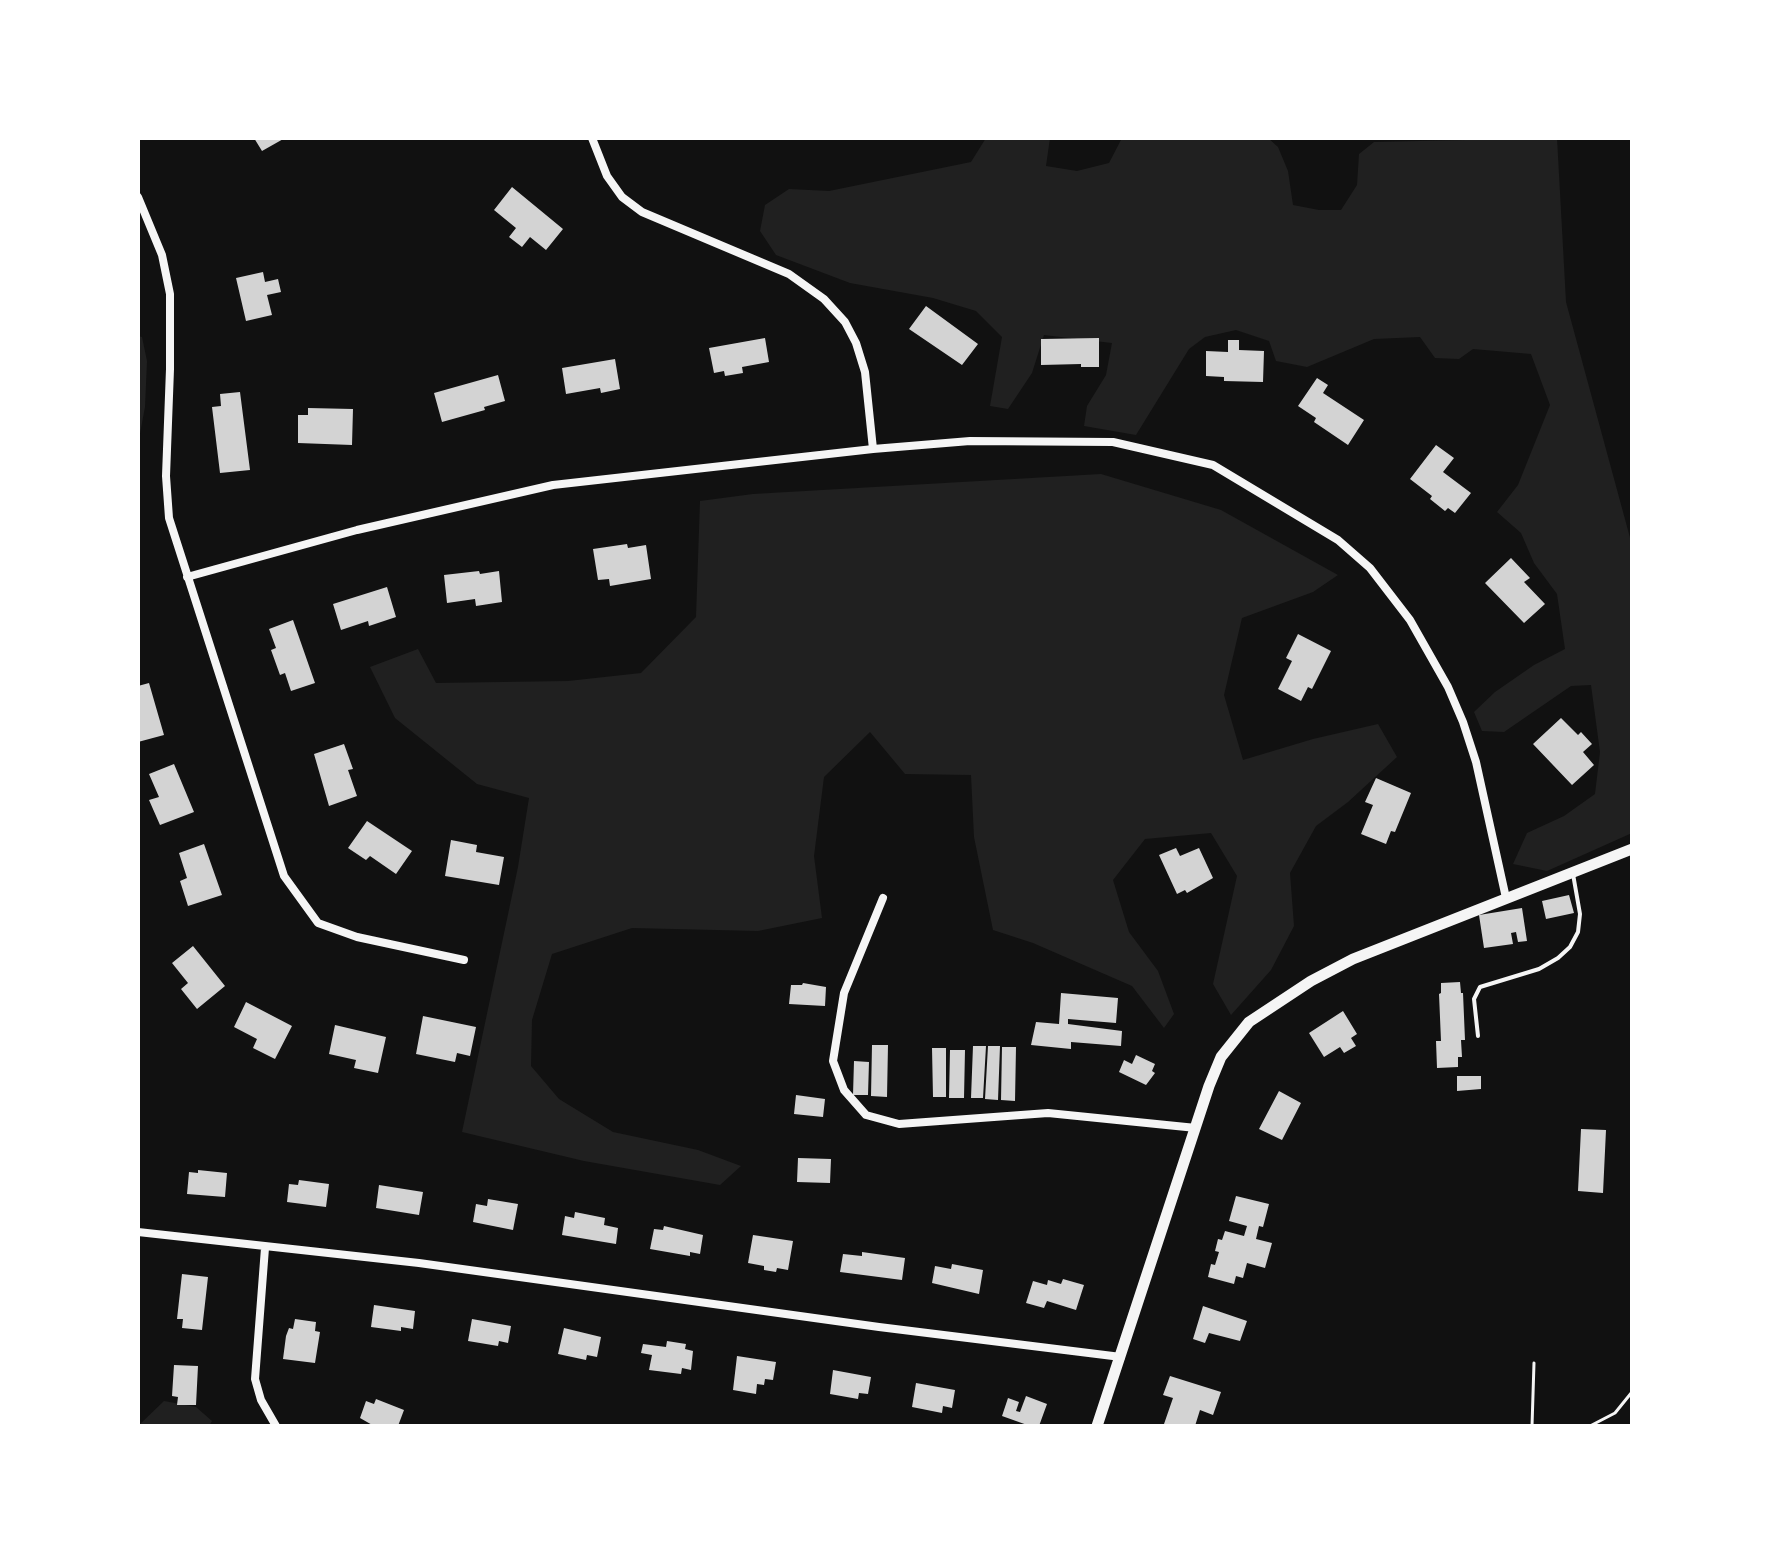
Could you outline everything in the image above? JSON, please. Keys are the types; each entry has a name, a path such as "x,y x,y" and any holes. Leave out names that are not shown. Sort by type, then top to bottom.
{"street":[{"path":"592,138 607,176 622,197 642,212 789,274 835,310 856,343 865,372 873,449"},
{"path":"138,197 162,255 170,294 166,476 169,518 284,876 318,923 357,937 464,960"},
{"path":"187,577 357,530 553,485 873,449 970,441 1113,442 1213,465 1338,540 1370,568 1410,620 1448,687 1476,762 1506,898"},
{"path":"1097,1426 1221,1057 1249,1022 1274,1003 1353,959 1632,849"},
{"path":"883,898 844,993 833,1061 844,1090 866,1115 899,1124 1048,1113 1196,1128"},
{"path":"138,1232 419,1263 1121,1357"},
{"path":"265,1248 255,1379 261,1400 276,1426"}],"lane":[{"path":"1478,1036 1474,999 1480,987 1539,969 1570,947 1578,932 1580,914 1573,872"}],"path":[{"path":"1532,1426 1534,1363"},
{"path":"1590,1426 1615,1413 1632,1392"}],"shaded area":[{"path":"986,138 1050,138 1046,166 1077,171 1109,163 1122,138 1268,138 1278,147 1288,171 1293,205 1341,210 1357,185 1359,154 1374,142 1557,138 1566,302 1632,545 1632,833 1547,871 1513,864 1527,833 1564,816 1595,794 1600,752 1591,685 1571,686 1504,732 1482,731 1474,712 1495,692 1534,665 1565,649 1557,594 1534,563 1521,533 1497,512 1518,485 1550,405 1531,354 1473,349 1459,359 1435,358 1420,337 1374,339 1307,367 1276,361 1269,341 1236,330 1205,337 1189,349 1136,435 1084,426 1087,406 1106,375 1112,343 1044,335 1032,373 1008,409 990,406 1002,337 976,311 933,298 850,283 776,255 760,231 765,205 789,189 829,191 971,162"},
{"path":"138,336 142,337 147,361 145,407 138,444"},
{"path":"1101,474 1221,510 1338,575 1313,592 1242,618 1224,695 1243,760 1378,724 1397,757 1348,802 1316,826 1290,873 1294,926 1271,970 1231,1015 1213,984 1237,876 1211,833 1145,839 1113,880 1129,932 1158,971 1174,1014 1164,1028 1132,986 1033,943 993,930 974,837 971,775 905,774 870,732 824,777 814,856 822,918 758,931 632,928 552,954 532,1020 531,1066 559,1099 613,1132 698,1150 741,1166 720,1185 584,1161 462,1132 518,867 529,798 477,784 395,718 370,667 418,649 436,683 568,681 641,673 696,617 700,501 753,494"},
{"path":"164,1401 196,1407 212,1421 209,1426 138,1426"}],"building":[{"path":"254,138 285,138 262,151"},
{"path":"512,187 563,229 546,250 530,237 522,247 509,237 516,228 494,210"},
{"path":"263,272 265,282 278,279 281,292 267,295 272,315 246,321 236,278"},
{"path":"926,306 978,344 962,365 909,329"},
{"path":"765,338 769,362 742,367 743,373 725,376 724,371 714,373 709,348"},
{"path":"1099,338 1099,367 1041,365 1041,339"},
{"path":"1228,340 1239,340 1239,350 1264,351 1263,382 1224,381 1224,377 1206,376 1206,351 1228,352"},
{"path":"615,359 620,389 601,393 600,388 566,394 562,368"},
{"path":"498,375 505,401 442,422 434,393"},
{"path":"1317,378 1328,385 1323,393 1364,420 1348,445 1314,422 1316,418 1298,406"},
{"path":"240,392 250,470 220,473 212,407 221,406 220,394"},
{"path":"308,408 353,409 352,445 298,443 298,415 308,415"},
{"path":"1436,445 1454,458 1443,472 1471,493 1455,513 1448,508 1445,511 1410,479"},
{"path":"627,544 628,548 646,545 651,579 610,586 609,579 598,580 593,549"},
{"path":"1511,558 1530,578 1524,582 1545,604 1524,623 1485,583"},
{"path":"479,571 480,574 499,571 502,602 476,606 475,599 447,603 444,575"},
{"path":"387,587 396,617 369,626 368,621 341,630 333,604"},
{"path":"293,620 315,683 291,691 285,673 280,675 271,650 276,648 269,629"},
{"path":"1298,634 1331,651 1312,689 1308,687 1301,701 1278,689 1292,661 1286,658"},
{"path":"149,683 164,735 138,742 138,686"},
{"path":"1561,718 1592,744 1583,752 1594,765 1572,785 1533,744"},
{"path":"344,744 353,769 348,770 357,796 329,806 314,754"},
{"path":"174,764 194,812 160,825 149,800 159,797 149,774"},
{"path":"1376,778 1411,793 1395,832 1391,831 1386,844 1361,834 1373,805 1365,802"},
{"path":"367,821 412,851 396,874 370,856 366,860 348,848"},
{"path":"451,840 477,845 476,852 504,857 499,885 445,876"},
{"path":"204,844 222,895 188,906 180,881 187,878 179,853"},
{"path":"1176,848 1180,856 1199,848 1213,878 1187,893 1185,890 1177,894 1159,855"},
{"path":"1569,895 1574,913 1546,919 1542,901"},
{"path":"1522,908 1527,941 1518,942 1516,932 1511,933 1513,944 1484,948 1479,915"},
{"path":"193,946 225,986 197,1009 181,989 188,983 172,963"},
{"path":"1460,982 1465,1040 1461,1040 1462,1057 1458,1057 1458,1067 1437,1068 1436,1041 1441,1041 1441,983"},
{"path":"803,983 826,987 825,1006 789,1004 791,985"},
{"path":"1061,993 1118,998 1116,1023 1068,1019 1068,1024 1122,1031 1121,1046 1071,1042 1071,1049 1031,1045 1036,1022 1059,1024"},
{"path":"246,1002 292,1026 275,1059 253,1048 257,1039 234,1027"},
{"path":"1343,1011 1357,1034 1351,1038 1356,1046 1344,1053 1340,1047 1324,1057 1309,1033"},
{"path":"423,1016 476,1027 470,1056 457,1053 455,1062 416,1054"},
{"path":"335,1025 386,1037 378,1073 354,1068 356,1060 329,1054"},
{"path":"872,1045 888,1045 887,1097 871,1096"},
{"path":"973,1046 986,1046 983,1098 971,1098"},
{"path":"988,1046 1000,1046 998,1100 985,1099"},
{"path":"1002,1047 1016,1047 1015,1101 1001,1100"},
{"path":"932,1048 946,1048 946,1097 933,1097"},
{"path":"950,1050 965,1050 964,1098 949,1098"},
{"path":"1136,1055 1155,1064 1152,1071 1155,1073 1146,1085 1119,1072 1124,1060 1132,1064"},
{"path":"854,1061 869,1062 868,1095 853,1095"},
{"path":"1457,1076 1481,1076 1481,1089 1457,1091"},
{"path":"1279,1091 1301,1103 1282,1140 1259,1129"},
{"path":"796,1095 825,1099 823,1117 794,1114"},
{"path":"1581,1129 1606,1130 1603,1193 1578,1191"},
{"path":"798,1158 831,1159 830,1183 797,1182"},
{"path":"198,1170 227,1173 225,1197 187,1194 189,1172 198,1173"},
{"path":"299,1180 329,1184 326,1207 287,1202 289,1184 298,1185"},
{"path":"379,1185 423,1192 419,1215 376,1208"},
{"path":"1236,1196 1269,1204 1256,1239 1272,1243 1265,1268 1247,1263 1243,1278 1236,1276 1234,1284 1208,1277 1211,1264 1215,1265 1219,1252 1215,1251 1218,1239 1222,1240 1225,1231 1244,1236 1247,1226 1229,1221"},
{"path":"488,1199 518,1204 513,1230 473,1222 476,1204 487,1206"},
{"path":"575,1212 605,1218 604,1225 618,1228 616,1244 562,1235 565,1216 574,1218"},
{"path":"664,1226 703,1235 700,1254 690,1252 690,1256 650,1249 654,1229 663,1230"},
{"path":"753,1235 793,1241 788,1270 764,1270 764,1266 748,1263"},
{"path":"862,1252 905,1258 902,1280 840,1272 843,1254 862,1256"},
{"path":"952,1264 983,1270 979,1294 932,1283 935,1266 951,1269"},
{"path":"182,1274 208,1277 202,1330 182,1328 183,1319 177,1319"},
{"path":"1063,1279 1084,1285 1076,1310 1047,1301 1044,1308 1026,1303 1033,1281 1047,1285 1048,1280 1061,1284"},
{"path":"374,1305 415,1311 413,1329 401,1327 401,1331 371,1327"},
{"path":"1203,1306 1247,1321 1240,1341 1209,1333 1205,1343 1193,1339"},
{"path":"295,1319 316,1322 315,1331 320,1332 315,1363 283,1359 286,1336 289,1328 293,1329"},
{"path":"472,1319 511,1326 508,1343 499,1341 498,1346 468,1341"},
{"path":"564,1328 601,1337 597,1357 587,1355 586,1360 558,1354"},
{"path":"667,1341 686,1344 685,1349 693,1351 691,1370 682,1368 681,1374 649,1370 652,1355 641,1353 643,1344 666,1347"},
{"path":"737,1356 776,1362 773,1380 765,1379 764,1385 757,1384 756,1394 733,1390"},
{"path":"174,1365 198,1366 196,1405 177,1405 178,1397 172,1396"},
{"path":"833,1370 871,1377 868,1394 859,1393 858,1399 830,1394"},
{"path":"1170,1376 1221,1392 1213,1415 1200,1410 1195,1426 1164,1424 1173,1398 1163,1395"},
{"path":"916,1383 955,1390 952,1408 943,1406 942,1413 912,1407"},
{"path":"1026,1396 1047,1404 1039,1426 1002,1416 1008,1398 1019,1402 1016,1411 1020,1412"},
{"path":"376,1399 404,1410 398,1426 374,1426 360,1418 366,1401 374,1404"}]}
